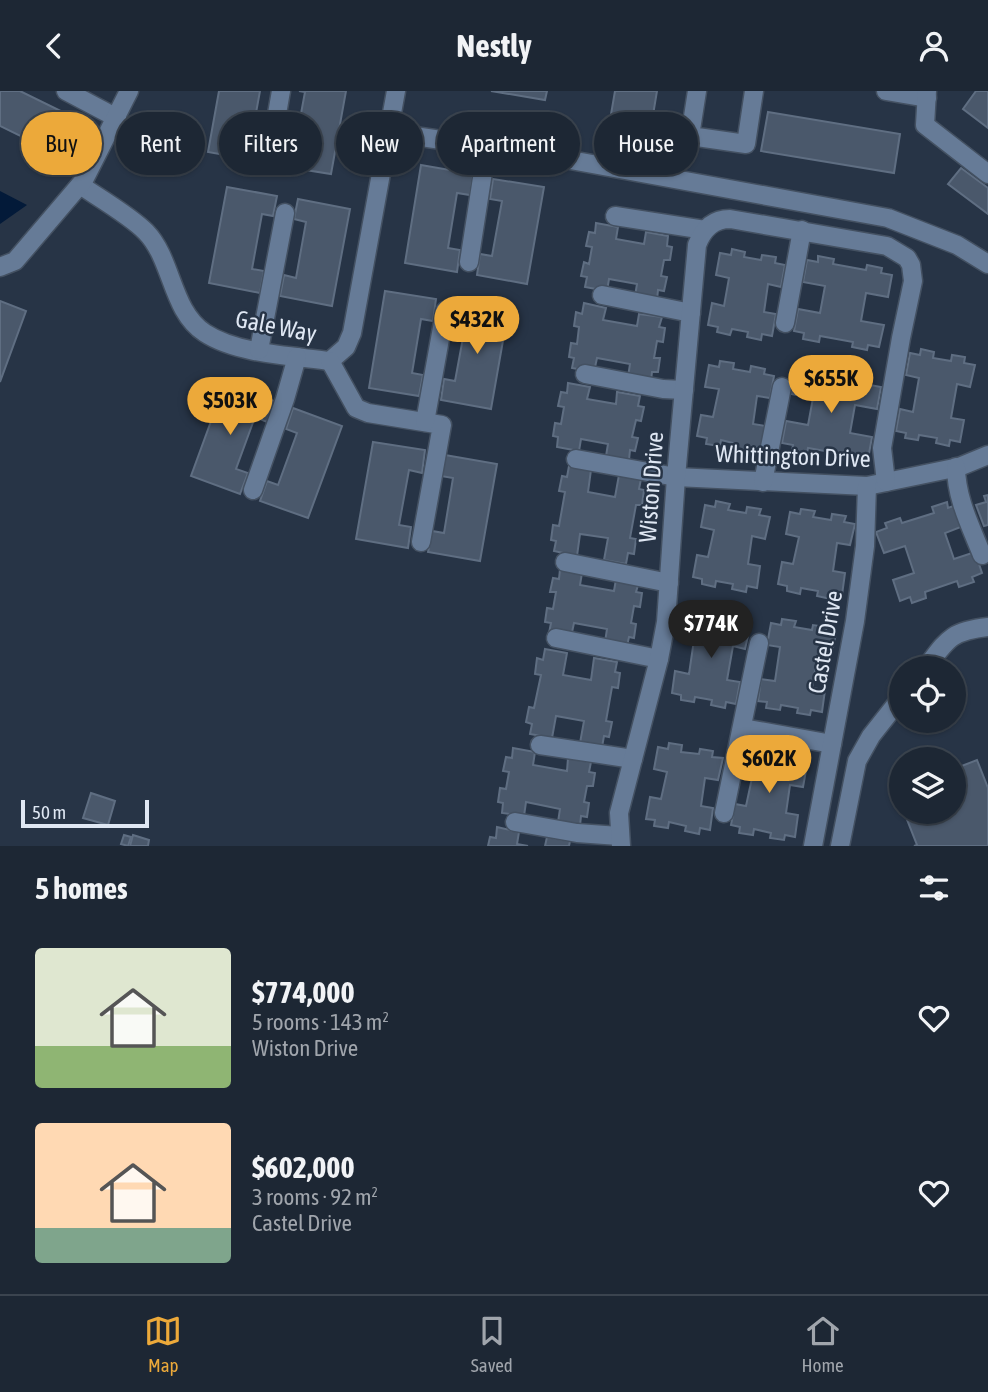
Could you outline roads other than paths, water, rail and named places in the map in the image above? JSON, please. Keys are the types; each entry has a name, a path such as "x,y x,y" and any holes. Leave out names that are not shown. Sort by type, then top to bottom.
{"street":[{"path":"66,91 116,117"},
{"path":"120,112 129,91"},
{"path":"277,112 281,91"},
{"path":"391,112 396,91"},
{"path":"697,91 690,136 746,144 754,91"},
{"path":"886,91 927,94 925,125 988,174"},
{"path":"0,267 15,261 80,185 116,120"},
{"path":"580,163 888,218 957,245 988,264"},
{"path":"330,361 345,347 352,333 380,175"},
{"path":"469,262 483,175"},
{"name":"Gale Way","path":"80,185 146,231 190,317 202,331 221,341 259,351 330,361 356,408 368,413 425,422"},
{"path":"259,351 285,213"},
{"path":"615,216 705,230 720,219 730,219 887,246 899,252 911,265 913,281 882,448 886,482"},
{"name":"Wiston Drive","path":"620,841 619,813 666,622 697,245 705,230"},
{"path":"785,323 802,230"},
{"path":"602,295 691,313"},
{"path":"421,542 442,425 425,422 445,311"},
{"path":"253,490 297,357"},
{"path":"585,374 663,389 684,390"},
{"path":"763,482 782,387"},
{"name":"Whittington Drive","path":"576,459 676,477 867,486 956,467 988,455"},
{"path":"956,467 956,482 961,502 982,555"},
{"name":"Castel Drive","path":"813,846 862,571 867,486"},
{"path":"565,562 668,583"},
{"path":"935,656 948,639 966,630 988,627"},
{"path":"556,638 659,659"},
{"path":"724,813 759,643"},
{"path":"840,846 857,761 871,736 889,713"},
{"path":"743,728 832,744"},
{"path":"540,745 633,759"},
{"path":"516,823 620,841"}],"water":[{"path":"0,191 27,205 0,224"}]}
